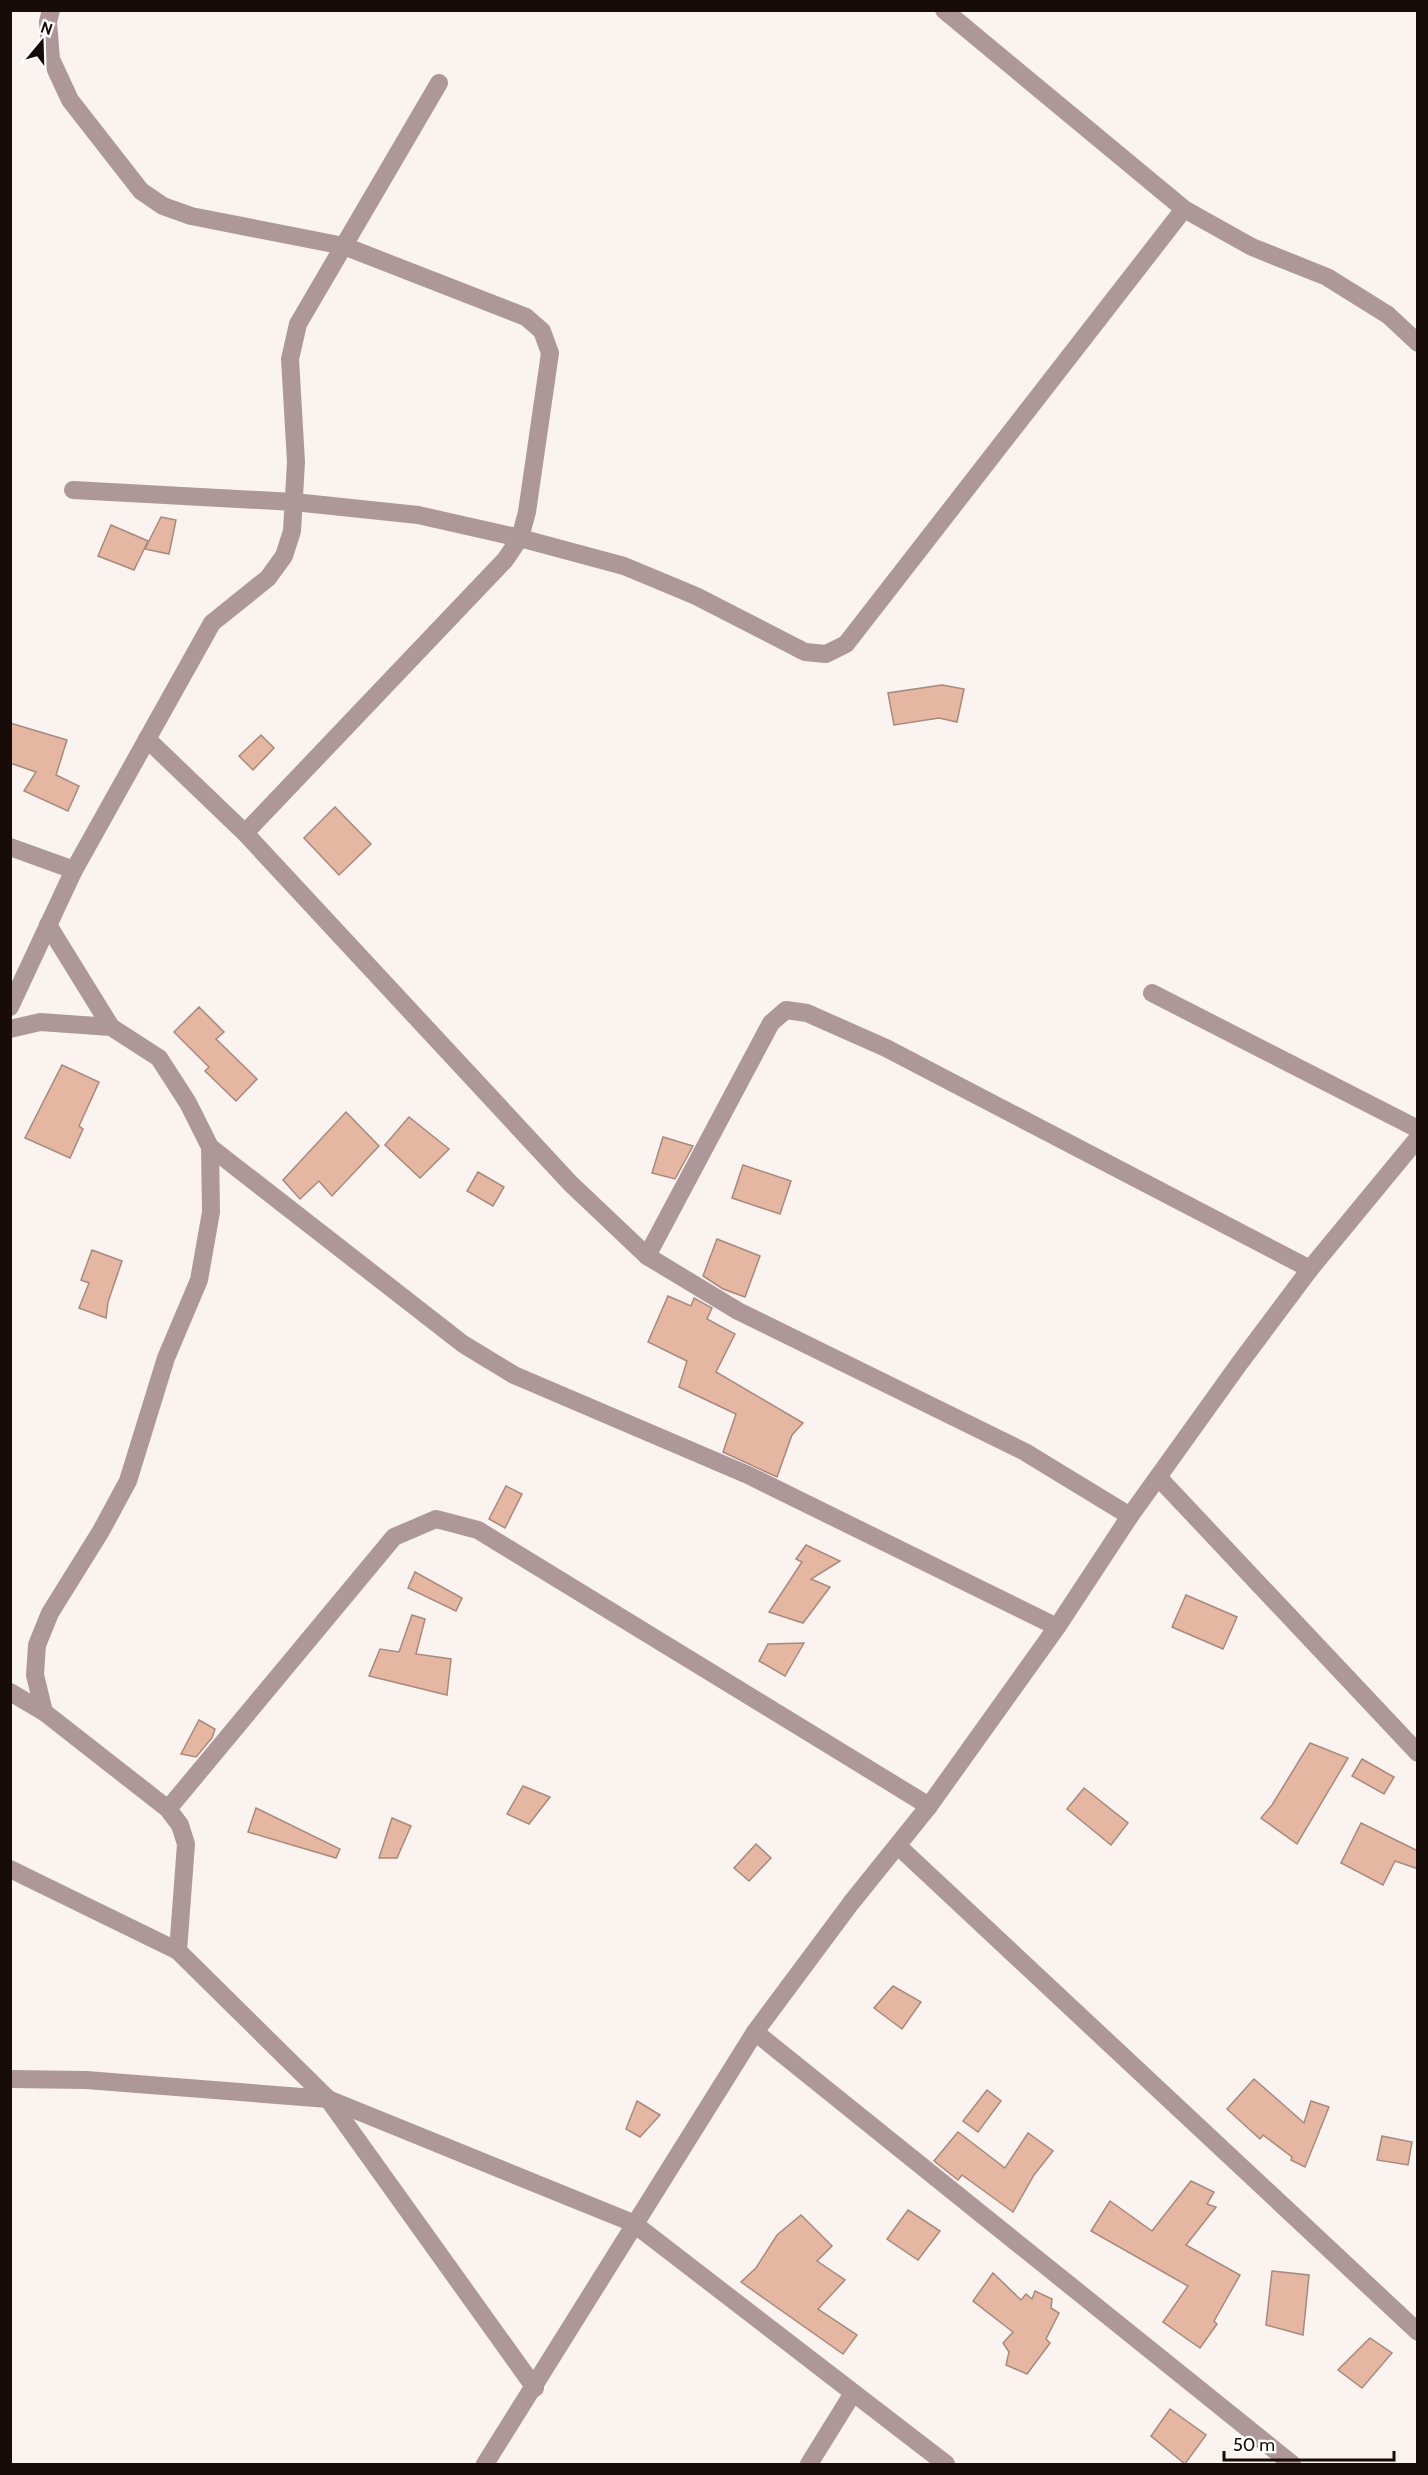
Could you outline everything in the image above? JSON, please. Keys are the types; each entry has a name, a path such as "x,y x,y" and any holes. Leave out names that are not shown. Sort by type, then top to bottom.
{"street":[{"path":"51,10 48,22 51,59 70,100 141,191 163,206 190,216 344,246 526,318 542,331 550,353 527,512 520,538 506,560 436,636 245,833"},
{"path":"944,10 1184,209 1252,247 1326,277 1388,315 1418,343"},
{"path":"10,1007 74,870 212,622 268,578 284,556 292,531 294,502 296,462 290,359 298,324 439,83"},
{"path":"73,490 294,502 418,515 520,538 624,566 696,596 805,652 826,654 846,644 1184,209"},
{"path":"147,739 245,833 571,1184 647,1256 738,1311 1025,1452 1130,1516"},
{"path":"10,847 74,870"},
{"path":"48,925 111,1027 159,1058 188,1103 210,1147 463,1344 514,1376 748,1475 1057,1627"},
{"path":"1152,993 1418,1129"},
{"path":"647,1256 771,1023 786,1010 807,1013 886,1048 1310,1269"},
{"path":"10,1029 39,1022 111,1027"},
{"path":"485,2464 535,2388 633,2223 755,2032 851,1903 929,1806 1057,1627 1130,1516 1310,1269 1418,1138"},
{"path":"44,1712 35,1674 37,1645 50,1613 101,1531 128,1481 166,1358 198,1280 211,1212 210,1147"},
{"path":"1158,1477 1418,1752"},
{"path":"168,1809 394,1537 435,1519 478,1530 929,1806"},
{"path":"10,1692 44,1712 168,1809 180,1825 186,1844 178,1951"},
{"path":"898,1846 1418,2332"},
{"path":"10,1869 178,1951 328,2098 535,2388"},
{"path":"755,2032 1292,2464"},
{"path":"10,2079 86,2080 328,2098 633,2223 946,2464"},
{"path":"809,2464 853,2393"}],"building":[{"path":"161,517 176,520 169,554 145,549"},
{"path":"111,525 148,541 134,570 98,556"},
{"path":"942,685 964,689 957,722 939,718 894,725 888,693"},
{"path":"10,723 67,740 56,775 79,786 68,811 24,791 36,772 10,763"},
{"path":"261,735 274,748 253,770 239,756"},
{"path":"335,807 371,844 339,875 304,838"},
{"path":"199,1007 224,1032 216,1039 257,1079 236,1101 205,1071 209,1067 174,1032"},
{"path":"62,1065 99,1082 79,1126 83,1129 70,1158 25,1138"},
{"path":"346,1112 379,1146 332,1196 319,1181 300,1199 283,1180"},
{"path":"409,1117 449,1149 420,1178 385,1145"},
{"path":"663,1137 693,1146 675,1179 652,1173"},
{"path":"743,1165 791,1181 780,1214 732,1198"},
{"path":"478,1172 504,1187 493,1206 467,1191"},
{"path":"717,1239 760,1256 745,1297 723,1289 703,1276"},
{"path":"92,1250 122,1261 108,1302 106,1318 79,1308 89,1283 81,1280"},
{"path":"668,1296 691,1306 694,1298 712,1308 707,1319 735,1334 716,1372 803,1423 792,1435 777,1477 723,1452 736,1414 679,1387 687,1361 648,1342"},
{"path":"506,1486 522,1494 505,1528 489,1519"},
{"path":"806,1545 840,1561 811,1579 830,1587 803,1623 769,1612 802,1562 796,1559"},
{"path":"415,1572 462,1598 456,1611 408,1588"},
{"path":"1186,1595 1237,1617 1223,1649 1172,1627"},
{"path":"412,1615 425,1619 416,1654 451,1659 447,1695 369,1676 380,1649 399,1652"},
{"path":"804,1643 785,1676 759,1661 768,1644"},
{"path":"199,1720 215,1729 212,1738 196,1757 181,1754"},
{"path":"1310,1743 1348,1758 1297,1844 1261,1818 1272,1805"},
{"path":"1362,1759 1394,1777 1384,1794 1352,1776"},
{"path":"523,1786 550,1797 529,1824 507,1814"},
{"path":"1084,1788 1128,1823 1111,1845 1067,1809"},
{"path":"256,1808 340,1849 336,1858 248,1832"},
{"path":"392,1818 411,1826 397,1858 379,1858"},
{"path":"1361,1823 1418,1851 1418,1869 1395,1861 1383,1885 1341,1863"},
{"path":"756,1844 771,1858 749,1881 734,1868"},
{"path":"893,1986 921,2002 902,2029 874,2008"},
{"path":"1254,2079 1304,2123 1311,2101 1329,2107 1305,2167 1291,2160 1292,2157 1263,2135 1260,2139 1227,2109"},
{"path":"987,2090 1001,2101 978,2132 963,2121"},
{"path":"637,2101 660,2115 640,2137 626,2129"},
{"path":"958,2132 1005,2168 1028,2133 1053,2151 1034,2175 1013,2212 962,2175 958,2180 934,2161"},
{"path":"1382,2136 1412,2142 1408,2165 1377,2160"},
{"path":"1191,2181 1214,2192 1207,2204 1216,2207 1186,2245 1240,2275 1214,2321 1217,2324 1200,2348 1163,2322 1188,2286 1091,2231 1110,2201 1152,2231"},
{"path":"908,2210 940,2231 918,2260 887,2239"},
{"path":"801,2215 832,2246 817,2261 845,2280 818,2309 857,2335 843,2354 741,2282 756,2268 777,2235"},
{"path":"1272,2271 1309,2275 1303,2335 1266,2325"},
{"path":"993,2273 1021,2300 1026,2294 1032,2299 1035,2291 1052,2299 1051,2308 1059,2313 1046,2339 1050,2343 1027,2374 1006,2365 1009,2352 1003,2343 1013,2332 973,2301"},
{"path":"1370,2338 1392,2353 1362,2388 1338,2370"},
{"path":"1170,2409 1206,2435 1185,2464 1151,2436"}]}
